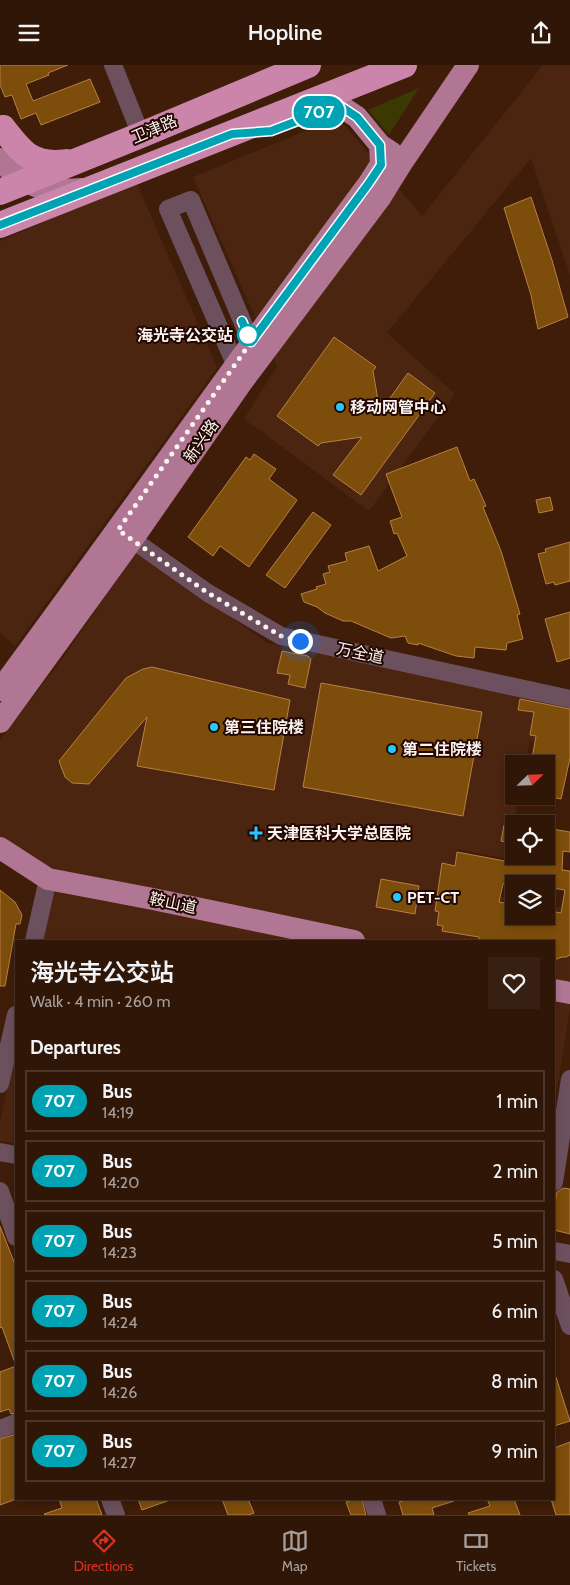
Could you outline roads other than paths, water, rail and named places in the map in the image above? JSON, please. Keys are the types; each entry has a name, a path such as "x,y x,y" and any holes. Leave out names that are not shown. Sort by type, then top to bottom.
{"highway":[{"name":"卫津路","path":"8,184 78,161 308,65"},
{"name":"卫津路","path":"18,218 404,65"},
{"path":"1,124 21,150 36,161 45,163 78,161"}],"main road":[{"path":"232,134 271,131 334,107 342,107 357,117 380,145 403,161 468,65"},
{"path":"1,124 8,184 18,218"},
{"path":"0,690 125,535 235,365 381,165 380,145"},
{"path":"0,159 14,175 8,184"},
{"name":"新兴路","path":"0,722 125,535 380,198 403,161"},
{"path":"8,184 55,190 88,189"},
{"name":"鞍山道","path":"0,848 47,885 153,899 349,940"},
{"name":"鞍山道","path":"0,863 47,885 309,940"},
{"path":"555,981 570,984"},
{"path":"555,990 570,993"}],"street":[{"path":"114,65 141,135"},
{"path":"235,365 168,209 191,199 251,342"},
{"name":"万全道","path":"125,535 208,593 281,636 570,699"},
{"path":"34,940 47,885"},
{"path":"0,1085 15,1019"},
{"path":"555,1176 570,1079"},
{"path":"0,1152 15,1155"},
{"path":"0,1191 15,1234"},
{"path":"555,1251 570,1254"},
{"path":"555,1282 570,1326"},
{"path":"0,1429 15,1423"},
{"path":"110,1500 116,1515"},
{"path":"372,1500 378,1515"}],"place":[{"name":"海光寺公交站","path":"248,335"},
{"name":"移动网管中心","path":"340,407"},
{"name":"第三住院楼","path":"214,727"},
{"name":"第二住院楼","path":"392,749"},
{"name":"天津医科大学总医院","path":"256,833"},
{"name":"PET-CT","path":"397,897"}]}
